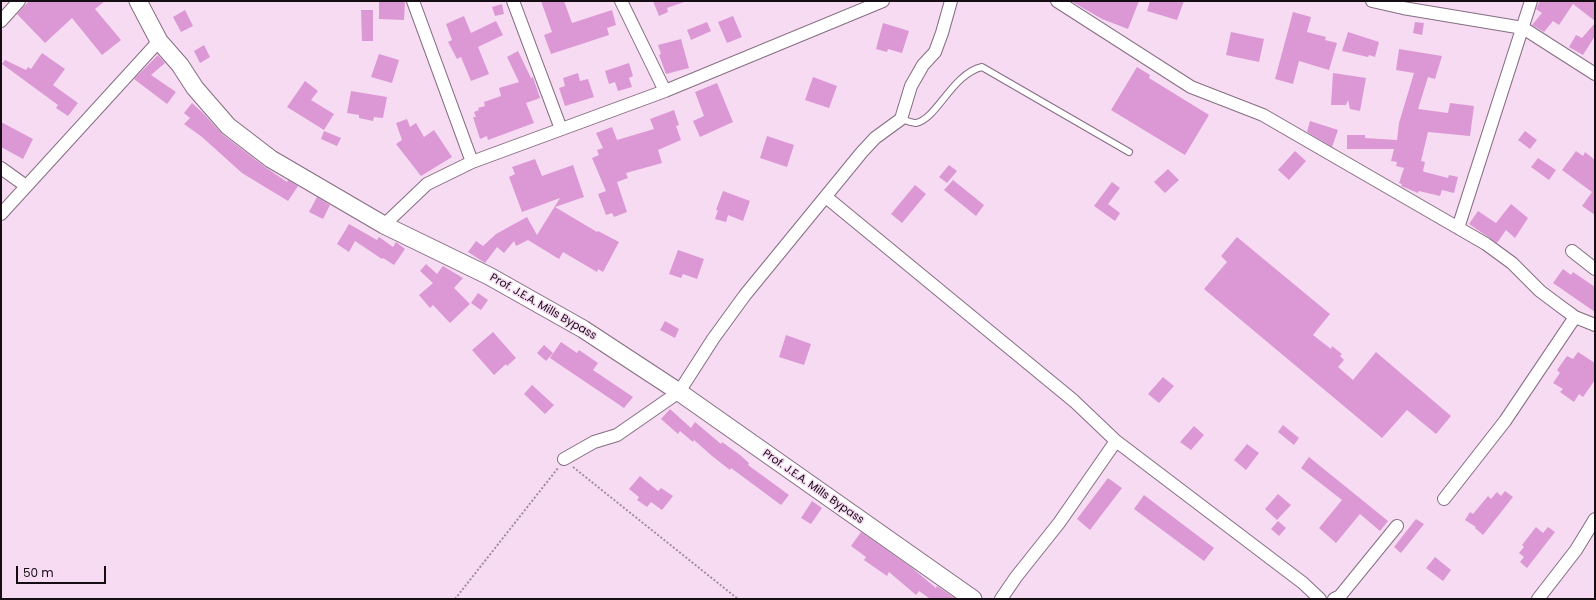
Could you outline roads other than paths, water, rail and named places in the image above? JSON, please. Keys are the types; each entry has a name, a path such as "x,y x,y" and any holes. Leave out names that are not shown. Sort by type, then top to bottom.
{"street":[{"path":"1,21 19,1"},
{"name":"Prof. J.E.A. Mills Bypass","path":"138,1 159,41 180,65 195,88 228,126 271,159 384,225 490,276 583,329 679,392 973,599"},
{"path":"412,1 472,162"},
{"path":"513,1 561,129"},
{"path":"621,1 665,90"},
{"path":"384,225 427,184 472,162 665,90 883,1"},
{"path":"564,459 594,442 616,435 679,392 712,340 744,295 875,138 901,120 911,86 923,65 935,52 951,1"},
{"path":"1057,1 1191,87 1263,115 1486,244 1512,263 1540,291 1575,317 1595,325"},
{"path":"1372,1 1403,8 1523,28 1595,74"},
{"path":"1458,228 1531,1"},
{"path":"1,214 159,41"},
{"path":"1,168 26,186"},
{"path":"826,197 1074,401 1116,441 1303,583 1320,599"},
{"path":"1572,251 1595,269"},
{"path":"1444,499 1505,421 1575,317"},
{"path":"1001,599 1016,577 1059,523 1116,441"},
{"path":"1538,599 1576,550 1595,519"},
{"path":"1334,599 1340,596 1397,526"}],"lane":[{"path":"901,120 916,123 927,118 958,81 975,69 982,67 1129,152"}]}
